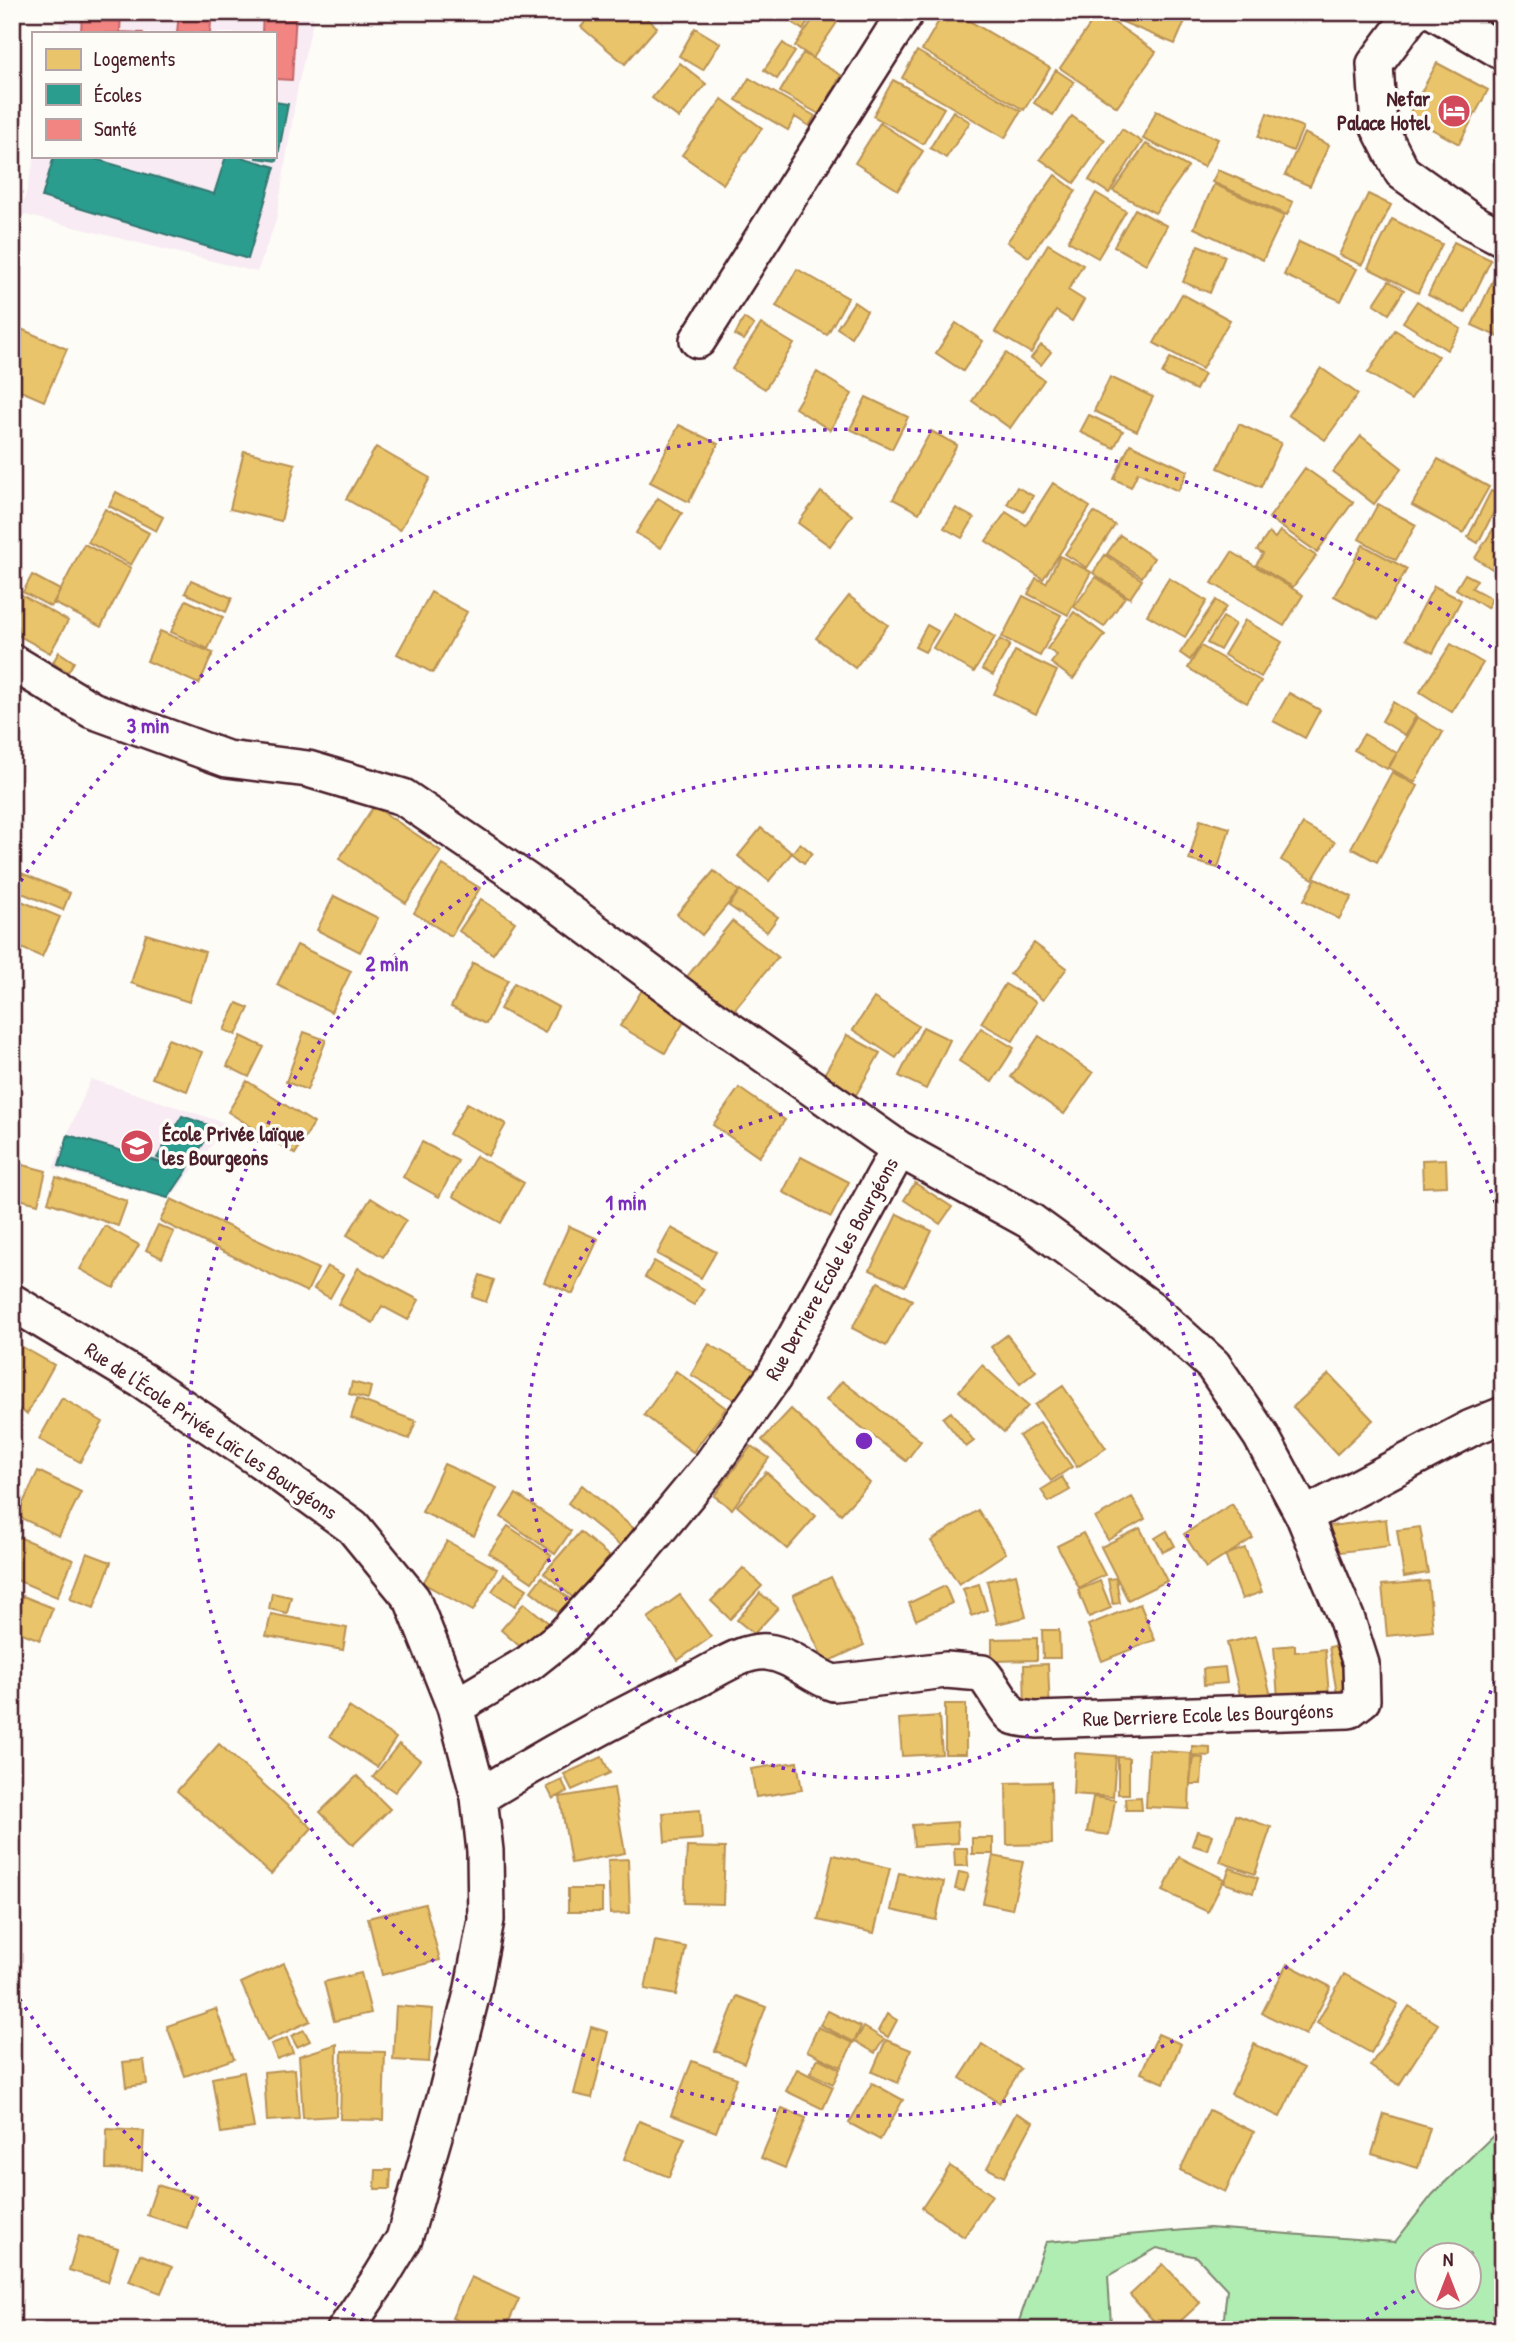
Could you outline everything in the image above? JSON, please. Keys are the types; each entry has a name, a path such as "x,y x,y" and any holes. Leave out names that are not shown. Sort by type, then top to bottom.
{"street":[{"path":"698,340 906,12"},
{"path":"1414,12 1375,64 1379,127 1402,172 1472,222 1503,239"},
{"path":"1435,12 1503,52"},
{"path":"12,662 92,710 227,759 308,769 403,797 531,884 684,998 899,1149"},
{"name":"Rue Derriere Ecole les Bourgéons","path":"455,1707 530,1663 563,1636 632,1561 709,1468 773,1378 899,1149 1030,1221 1151,1309 1213,1365 1261,1436 1304,1516 1348,1620 1362,1664 1362,1700 1349,1710 1037,1720 1016,1717 1009,1713 1003,1700 982,1673 946,1670 834,1683 819,1679 778,1654 752,1653 664,1694 545,1756 479,1797"},
{"name":"Rue de l'École Privée Laïc les Bourgéons","path":"12,1302 145,1382 353,1527 412,1599 455,1707 479,1797 485,1851 486,1920 472,1993 447,2091 404,2239 345,2330"},
{"path":"1304,1516 1471,1428 1503,1415"}],"shaded area":[{"path":"62,12 315,12 298,85 276,221 257,272 21,214 35,158 276,158 276,32 59,32"},
{"name":"École Privée laïque les Bourgeons","path":"91,1079 228,1124 172,1196 166,1199 53,1168"}],"green space":[{"path":"1503,2126 1503,2330 1216,2330 1224,2317 1227,2289 1197,2257 1157,2248 1108,2276 1111,2324 1119,2330 1016,2330 1046,2242 1209,2228 1395,2242 1433,2194"}],"building: Logements":[{"path":"594,12 639,12 657,27 625,64 581,27"},
{"path":"777,12 814,12 803,30"},
{"path":"818,12 844,12 813,58 795,46"},
{"path":"944,12 954,12 1050,68 1024,110 922,50"},
{"path":"1099,12 1156,52 1117,107 1060,68"},
{"path":"1117,12 1189,12 1175,44 1115,19"},
{"path":"695,28 720,43 703,70 679,56"},
{"path":"783,43 795,52 777,79 764,70"},
{"path":"917,51 1021,111 1005,138 902,78"},
{"path":"803,53 841,75 819,114 780,92"},
{"path":"680,63 706,84 679,118 652,98"},
{"path":"1437,63 1488,90 1459,144 1408,116"},
{"path":"1056,70 1074,82 1053,115 1034,103"},
{"path":"749,78 815,116 809,126 795,117 788,130 736,100"},
{"path":"893,80 944,108 923,144 873,116"},
{"path":"722,99 762,128 723,184 682,155"},
{"path":"953,111 970,122 946,158 930,148"},
{"path":"1156,111 1218,139 1204,167 1143,139"},
{"path":"1267,113 1303,127 1293,151 1258,137"},
{"path":"1072,116 1105,140 1074,183 1040,159"},
{"path":"880,123 923,151 898,190 855,163"},
{"path":"1122,129 1142,142 1109,193 1089,180"},
{"path":"1304,133 1329,145 1310,186 1285,175"},
{"path":"1146,144 1188,167 1155,213 1113,191"},
{"path":"1218,170 1293,202 1287,215 1212,182"},
{"path":"1055,175 1076,191 1029,257 1007,242"},
{"path":"1214,184 1284,216 1263,260 1194,228"},
{"path":"1096,193 1126,211 1098,258 1068,241"},
{"path":"1368,194 1391,205 1362,265 1339,255"},
{"path":"1135,209 1167,226 1146,264 1114,246"},
{"path":"1392,219 1442,244 1418,293 1368,268"},
{"path":"1299,242 1357,269 1341,301 1284,275"},
{"path":"1454,242 1491,260 1465,313 1428,295"},
{"path":"1048,244 1083,265 1068,290 1084,300 1072,321 1056,311 1031,353 995,332"},
{"path":"1198,245 1225,256 1210,293 1183,282"},
{"path":"1501,263 1503,264 1503,339 1472,325"},
{"path":"797,269 848,298 827,335 776,306"},
{"path":"1389,281 1404,290 1389,314 1374,304"},
{"path":"1182,294 1230,320 1202,369 1154,343"},
{"path":"1417,301 1461,329 1447,350 1403,322"},
{"path":"854,302 867,311 851,337 837,328"},
{"path":"744,318 754,325 744,340 735,335"},
{"path":"956,323 983,341 963,371 936,353"},
{"path":"761,324 794,344 765,389 732,369"},
{"path":"12,325 67,349 44,401 12,387"},
{"path":"1395,330 1438,356 1411,399 1368,373"},
{"path":"1041,345 1051,352 1041,365 1031,358"},
{"path":"1006,353 1044,380 1010,428 972,401"},
{"path":"1170,358 1204,374 1196,390 1162,374"},
{"path":"1321,368 1358,394 1325,440 1288,415"},
{"path":"817,372 852,394 830,430 795,408"},
{"path":"1110,377 1153,397 1137,431 1094,411"},
{"path":"866,397 908,417 892,449 850,429"},
{"path":"1089,415 1123,431 1114,448 1080,432"},
{"path":"1239,424 1281,443 1261,487 1218,468"},
{"path":"679,425 718,444 689,502 650,482"},
{"path":"931,431 957,445 919,513 893,499"},
{"path":"1361,436 1402,468 1374,504 1333,472"},
{"path":"1130,444 1188,471 1178,491 1138,472 1131,487 1114,479"},
{"path":"376,447 430,478 400,530 346,499"},
{"path":"244,451 295,464 281,521 230,509"},
{"path":"1438,459 1489,487 1463,533 1412,505"},
{"path":"1305,468 1353,502 1317,552 1269,518"},
{"path":"1053,483 1090,507 1043,579 986,541 1006,512 1026,525"},
{"path":"1017,487 1033,496 1024,512 1007,504"},
{"path":"1491,491 1502,496 1478,543 1468,537"},
{"path":"116,492 163,517 156,531 109,506"},
{"path":"821,492 852,515 830,546 798,523"},
{"path":"658,498 682,513 661,548 636,533"},
{"path":"1378,504 1416,525 1396,560 1359,539"},
{"path":"956,508 974,518 962,538 944,528"},
{"path":"105,509 149,533 131,565 88,542"},
{"path":"1094,512 1115,525 1087,568 1065,554"},
{"path":"1503,516 1503,576 1475,558"},
{"path":"1280,531 1316,556 1293,587 1256,565 1263,554 1257,550 1269,533 1275,538"},
{"path":"1120,535 1154,558 1142,577 1107,554"},
{"path":"84,544 131,568 101,627 54,603"},
{"path":"1363,545 1407,569 1378,620 1334,596"},
{"path":"1232,552 1303,595 1284,626 1212,583"},
{"path":"1105,555 1142,580 1130,598 1093,573"},
{"path":"1060,556 1091,572 1068,615 1028,594 1036,578 1046,583"},
{"path":"1465,574 1477,580 1472,588 1492,599 1487,608 1456,589"},
{"path":"32,575 60,590 51,607 23,592"},
{"path":"1096,577 1125,597 1104,627 1074,607"},
{"path":"1169,578 1207,601 1185,637 1147,615"},
{"path":"191,580 232,598 226,612 185,593"},
{"path":"1434,586 1461,600 1433,653 1406,639"},
{"path":"13,590 68,621 50,653 12,632"},
{"path":"431,592 467,612 433,673 397,654"},
{"path":"849,596 888,625 855,668 816,638"},
{"path":"1023,596 1061,615 1040,656 1002,637"},
{"path":"186,600 223,617 208,649 171,632"},
{"path":"1216,600 1226,607 1190,660 1180,653"},
{"path":"1074,612 1105,635 1073,679 1051,663 1057,655 1047,649"},
{"path":"954,613 995,637 974,672 933,648"},
{"path":"1223,617 1235,624 1220,650 1207,643"},
{"path":"1245,620 1282,642 1261,677 1224,655"},
{"path":"927,625 938,631 925,652 915,647"},
{"path":"160,631 213,653 199,684 147,661"},
{"path":"1000,639 1010,645 993,675 982,669"},
{"path":"1451,644 1483,663 1452,712 1420,692"},
{"path":"1201,646 1261,681 1247,703 1188,668"},
{"path":"1015,651 1057,671 1036,714 994,694"},
{"path":"59,652 74,662 68,672 53,662"},
{"path":"1289,693 1320,710 1305,738 1273,721"},
{"path":"1393,702 1416,716 1405,735 1382,721"},
{"path":"1417,717 1443,732 1415,782 1389,768"},
{"path":"1364,734 1397,753 1387,769 1354,750"},
{"path":"1392,772 1418,786 1377,862 1351,848"},
{"path":"374,806 441,851 406,903 339,859"},
{"path":"1200,820 1230,828 1218,868 1189,860"},
{"path":"1303,824 1335,842 1313,879 1281,860"},
{"path":"761,828 792,853 769,881 738,856"},
{"path":"800,843 812,853 804,863 792,853"},
{"path":"443,865 480,888 451,936 414,913"},
{"path":"16,871 70,893 63,910 12,889"},
{"path":"714,871 739,891 702,935 677,914"},
{"path":"1316,878 1352,897 1339,919 1304,900"},
{"path":"740,890 778,917 767,932 729,906"},
{"path":"334,896 378,918 360,952 317,930"},
{"path":"14,898 60,917 42,957 12,944"},
{"path":"481,899 515,922 493,954 459,931"},
{"path":"732,921 778,957 730,1015 685,979"},
{"path":"146,934 205,952 189,1002 131,983"},
{"path":"1034,943 1067,968 1043,1000 1010,974"},
{"path":"297,945 351,971 331,1012 277,985"},
{"path":"473,963 508,980 486,1024 451,1007"},
{"path":"514,983 558,1007 545,1033 500,1009"},
{"path":"1005,984 1036,1002 1013,1041 981,1023"},
{"path":"642,990 687,1017 665,1053 620,1026"},
{"path":"874,998 918,1026 896,1058 853,1030"},
{"path":"237,1003 249,1008 236,1035 224,1030"},
{"path":"923,1027 950,1040 926,1089 899,1076"},
{"path":"981,1028 1014,1048 992,1082 959,1061"},
{"path":"304,1032 326,1040 307,1090 286,1082"},
{"path":"847,1035 880,1053 856,1095 823,1076"},
{"path":"241,1036 264,1047 249,1077 227,1066"},
{"path":"1039,1036 1093,1073 1064,1114 1011,1077"},
{"path":"168,1039 202,1052 187,1091 152,1078"},
{"path":"247,1081 314,1123 295,1154 228,1112"},
{"path":"739,1088 785,1120 759,1157 713,1125"},
{"path":"467,1103 506,1124 488,1156 449,1134"},
{"path":"422,1142 458,1161 439,1197 403,1177"},
{"path":"476,1156 524,1183 501,1223 453,1196"},
{"path":"801,1157 849,1182 831,1217 783,1192"},
{"path":"1446,1159 1447,1186 1423,1187 1422,1160"},
{"path":"12,1162 46,1171 38,1204 12,1197"},
{"path":"56,1177 127,1201 118,1226 48,1202"},
{"path":"915,1183 952,1207 940,1224 904,1200"},
{"path":"371,1198 406,1220 383,1257 347,1235"},
{"path":"171,1199 318,1269 307,1292 160,1221"},
{"path":"897,1214 932,1231 905,1286 870,1270"},
{"path":"158,1225 174,1232 162,1258 146,1250"},
{"path":"105,1226 139,1245 114,1288 80,1269"},
{"path":"569,1226 598,1239 573,1294 544,1282"},
{"path":"671,1228 716,1252 701,1278 657,1254"},
{"path":"654,1261 704,1289 694,1305 645,1277"},
{"path":"327,1266 343,1275 330,1298 314,1289"},
{"path":"358,1268 419,1300 408,1320 382,1306 373,1323 338,1304"},
{"path":"480,1275 494,1280 486,1302 472,1297"},
{"path":"878,1282 912,1300 886,1346 852,1328"},
{"path":"1007,1335 1036,1371 1020,1384 991,1347"},
{"path":"12,1341 54,1365 27,1414 12,1406"},
{"path":"709,1344 762,1374 744,1405 691,1375"},
{"path":"982,1365 1028,1406 1004,1432 959,1391"},
{"path":"676,1371 726,1408 693,1452 644,1415"},
{"path":"1329,1374 1373,1420 1337,1454 1293,1407"},
{"path":"842,1381 921,1441 906,1461 826,1400"},
{"path":"352,1382 371,1387 368,1399 349,1394"},
{"path":"1063,1386 1106,1448 1077,1467 1035,1405"},
{"path":"62,1398 103,1422 80,1462 39,1439"},
{"path":"357,1399 416,1421 409,1439 351,1418"},
{"path":"791,1409 870,1483 841,1514 762,1440"},
{"path":"951,1412 974,1441 966,1447 943,1418"},
{"path":"1040,1422 1072,1467 1051,1481 1019,1436"},
{"path":"751,1446 769,1458 732,1509 714,1496"},
{"path":"444,1464 497,1488 474,1536 422,1512"},
{"path":"38,1471 81,1492 59,1536 17,1516"},
{"path":"766,1472 816,1516 787,1549 737,1506"},
{"path":"1062,1477 1070,1490 1049,1502 1041,1490"},
{"path":"582,1485 638,1532 624,1549 568,1503"},
{"path":"516,1494 571,1531 555,1554 501,1517"},
{"path":"1132,1497 1145,1519 1108,1540 1095,1518"},
{"path":"1232,1504 1253,1538 1206,1568 1184,1534"},
{"path":"978,1510 1006,1553 959,1584 931,1541"},
{"path":"1386,1519 1389,1546 1333,1553 1330,1526"},
{"path":"508,1526 551,1555 532,1582 489,1553"},
{"path":"1420,1527 1428,1573 1404,1577 1397,1530"},
{"path":"1140,1528 1167,1581 1128,1600 1101,1547"},
{"path":"1167,1531 1175,1546 1163,1552 1155,1538"},
{"path":"580,1532 620,1565 584,1607 544,1573"},
{"path":"1083,1533 1105,1575 1079,1588 1057,1546"},
{"path":"14,1535 73,1560 57,1597 12,1578"},
{"path":"447,1541 497,1569 473,1611 423,1583"},
{"path":"1245,1548 1262,1592 1242,1599 1225,1555"},
{"path":"87,1553 111,1562 94,1608 70,1599"},
{"path":"743,1568 762,1586 730,1619 711,1601"},
{"path":"504,1574 527,1589 515,1606 492,1591"},
{"path":"1016,1574 1026,1617 997,1624 987,1581"},
{"path":"542,1577 580,1607 569,1621 531,1591"},
{"path":"831,1577 864,1645 825,1663 793,1595"},
{"path":"1116,1578 1120,1603 1113,1604 1108,1579"},
{"path":"1100,1581 1111,1608 1089,1617 1078,1590"},
{"path":"1428,1581 1433,1631 1387,1636 1382,1585"},
{"path":"979,1584 987,1610 972,1616 963,1589"},
{"path":"945,1586 952,1603 916,1620 909,1603"},
{"path":"12,1590 20,1593 12,1610"},
{"path":"272,1593 291,1597 287,1613 269,1609"},
{"path":"760,1593 778,1608 754,1634 737,1620"},
{"path":"680,1595 711,1637 678,1660 648,1618"},
{"path":"23,1596 53,1608 40,1640 12,1629"},
{"path":"524,1603 556,1629 532,1657 501,1630"},
{"path":"1140,1604 1155,1640 1102,1661 1088,1625"},
{"path":"271,1614 347,1628 343,1650 266,1636"},
{"path":"1042,1630 1059,1630 1060,1658 1043,1658"},
{"path":"1256,1636 1271,1696 1242,1703 1227,1643"},
{"path":"1037,1638 1037,1660 992,1661 992,1639"},
{"path":"1295,1645 1295,1652 1325,1649 1329,1694 1278,1698 1274,1647"},
{"path":"1340,1645 1347,1693 1337,1694 1329,1647"},
{"path":"1048,1664 1050,1714 1025,1715 1024,1665"},
{"path":"1225,1667 1227,1683 1204,1685 1203,1669"},
{"path":"945,1704 966,1704 966,1754 945,1754"},
{"path":"349,1707 396,1738 377,1767 330,1736"},
{"path":"939,1716 942,1754 902,1756 899,1719"},
{"path":"219,1744 312,1828 271,1874 177,1791"},
{"path":"399,1744 420,1760 395,1792 373,1777"},
{"path":"1192,1746 1210,1747 1210,1756 1192,1755"},
{"path":"1149,1750 1191,1753 1189,1809 1146,1807"},
{"path":"1075,1753 1116,1756 1113,1797 1073,1794"},
{"path":"602,1757 610,1773 572,1790 564,1774"},
{"path":"1118,1757 1129,1758 1129,1794 1118,1794"},
{"path":"1193,1757 1203,1758 1201,1784 1190,1784"},
{"path":"797,1762 802,1790 756,1797 751,1769"},
{"path":"357,1776 390,1809 353,1845 320,1812"},
{"path":"562,1780 567,1792 553,1799 547,1787"},
{"path":"1051,1782 1052,1844 1007,1845 1006,1783"},
{"path":"614,1788 625,1853 571,1863 560,1797"},
{"path":"1093,1797 1115,1800 1109,1835 1087,1832"},
{"path":"1141,1797 1142,1810 1126,1810 1125,1798"},
{"path":"700,1810 702,1839 665,1842 663,1813"},
{"path":"1236,1815 1271,1827 1255,1874 1220,1862"},
{"path":"957,1822 958,1843 914,1846 912,1825"},
{"path":"1197,1831 1212,1835 1207,1850 1192,1845"},
{"path":"972,1838 993,1838 993,1854 972,1854"},
{"path":"687,1847 725,1848 723,1904 684,1903"},
{"path":"954,1848 967,1848 968,1866 955,1866"},
{"path":"833,1855 890,1868 874,1933 818,1920"},
{"path":"993,1856 1023,1862 1012,1909 983,1903"},
{"path":"1179,1857 1224,1879 1208,1912 1163,1891"},
{"path":"628,1859 630,1913 610,1914 608,1860"},
{"path":"1230,1868 1258,1878 1253,1893 1224,1883"},
{"path":"959,1872 969,1874 964,1891 955,1889"},
{"path":"899,1873 944,1882 936,1920 891,1910"},
{"path":"568,1889 602,1889 602,1912 568,1912"},
{"path":"425,1904 440,1960 382,1975 368,1918"},
{"path":"655,1941 686,1947 676,1995 645,1989"},
{"path":"284,1963 310,2021 267,2041 241,1983"},
{"path":"1287,1964 1331,1987 1306,2035 1262,2013"},
{"path":"361,1973 371,2013 334,2021 324,1982"},
{"path":"1344,1974 1398,2004 1371,2053 1317,2023"},
{"path":"737,1996 766,2007 744,2063 715,2051"},
{"path":"396,2006 433,2009 429,2062 393,2060"},
{"path":"1409,2006 1438,2024 1399,2085 1370,2066"},
{"path":"216,2009 234,2059 185,2076 167,2026"},
{"path":"828,2011 861,2027 854,2042 820,2025"},
{"path":"887,2014 897,2020 888,2037 878,2031"},
{"path":"591,2027 608,2032 592,2098 574,2094"},
{"path":"818,2027 853,2043 841,2067 807,2051"},
{"path":"864,2027 884,2039 875,2053 855,2041"},
{"path":"304,2030 310,2041 297,2047 291,2036"},
{"path":"1158,2034 1181,2044 1164,2083 1141,2073"},
{"path":"287,2038 293,2053 277,2059 271,2044"},
{"path":"886,2040 911,2050 898,2083 872,2072"},
{"path":"337,2044 336,2116 303,2118 299,2056"},
{"path":"982,2044 1021,2069 999,2103 960,2078"},
{"path":"1254,2044 1304,2068 1280,2117 1231,2094"},
{"path":"342,2051 385,2052 383,2120 340,2119"},
{"path":"818,2058 840,2069 833,2084 810,2073"},
{"path":"144,2060 147,2084 126,2087 123,2062"},
{"path":"692,2061 737,2078 716,2132 671,2115"},
{"path":"295,2069 299,2119 267,2121 264,2072"},
{"path":"797,2069 833,2087 823,2109 786,2091"},
{"path":"244,2072 254,2128 221,2133 212,2078"},
{"path":"872,2083 903,2100 880,2140 849,2123"},
{"path":"782,2108 806,2118 785,2168 761,2158"},
{"path":"1209,2110 1254,2132 1225,2192 1180,2170"},
{"path":"1016,2113 1033,2122 1004,2177 987,2168"},
{"path":"1384,2114 1430,2128 1418,2168 1372,2154"},
{"path":"639,2121 685,2138 669,2177 624,2159"},
{"path":"107,2129 144,2131 142,2170 106,2169"},
{"path":"950,2166 992,2195 964,2237 922,2208"},
{"path":"376,2170 391,2170 390,2189 375,2189"},
{"path":"157,2185 197,2197 187,2228 147,2215"},
{"path":"79,2236 118,2248 108,2282 69,2270"},
{"path":"140,2254 172,2267 161,2293 129,2281"},
{"path":"1163,2264 1200,2303 1171,2330 1162,2330 1130,2295"},
{"path":"471,2277 519,2299 505,2330 479,2330 452,2318"}],"building: Écoles":[{"path":"276,102 288,104 277,161 256,158 276,158"},
{"path":"53,158 92,158 214,194 225,158 245,158 275,167 248,259 42,197"},
{"path":"182,1116 214,1127 187,1169 157,1158"},
{"path":"68,1135 187,1170 168,1198 59,1166"}],"building: Santé":[{"path":"82,12 121,12 120,32 81,32"},
{"path":"179,12 212,12 210,32 177,32"},
{"path":"263,12 296,12 292,80 276,79 276,32 262,32"}],"place":[{"name":"Nefar Palace Hotel","path":"1454,111"},
{"name":"École Privée laïque les Bourgeons","path":"137,1146"}]}
